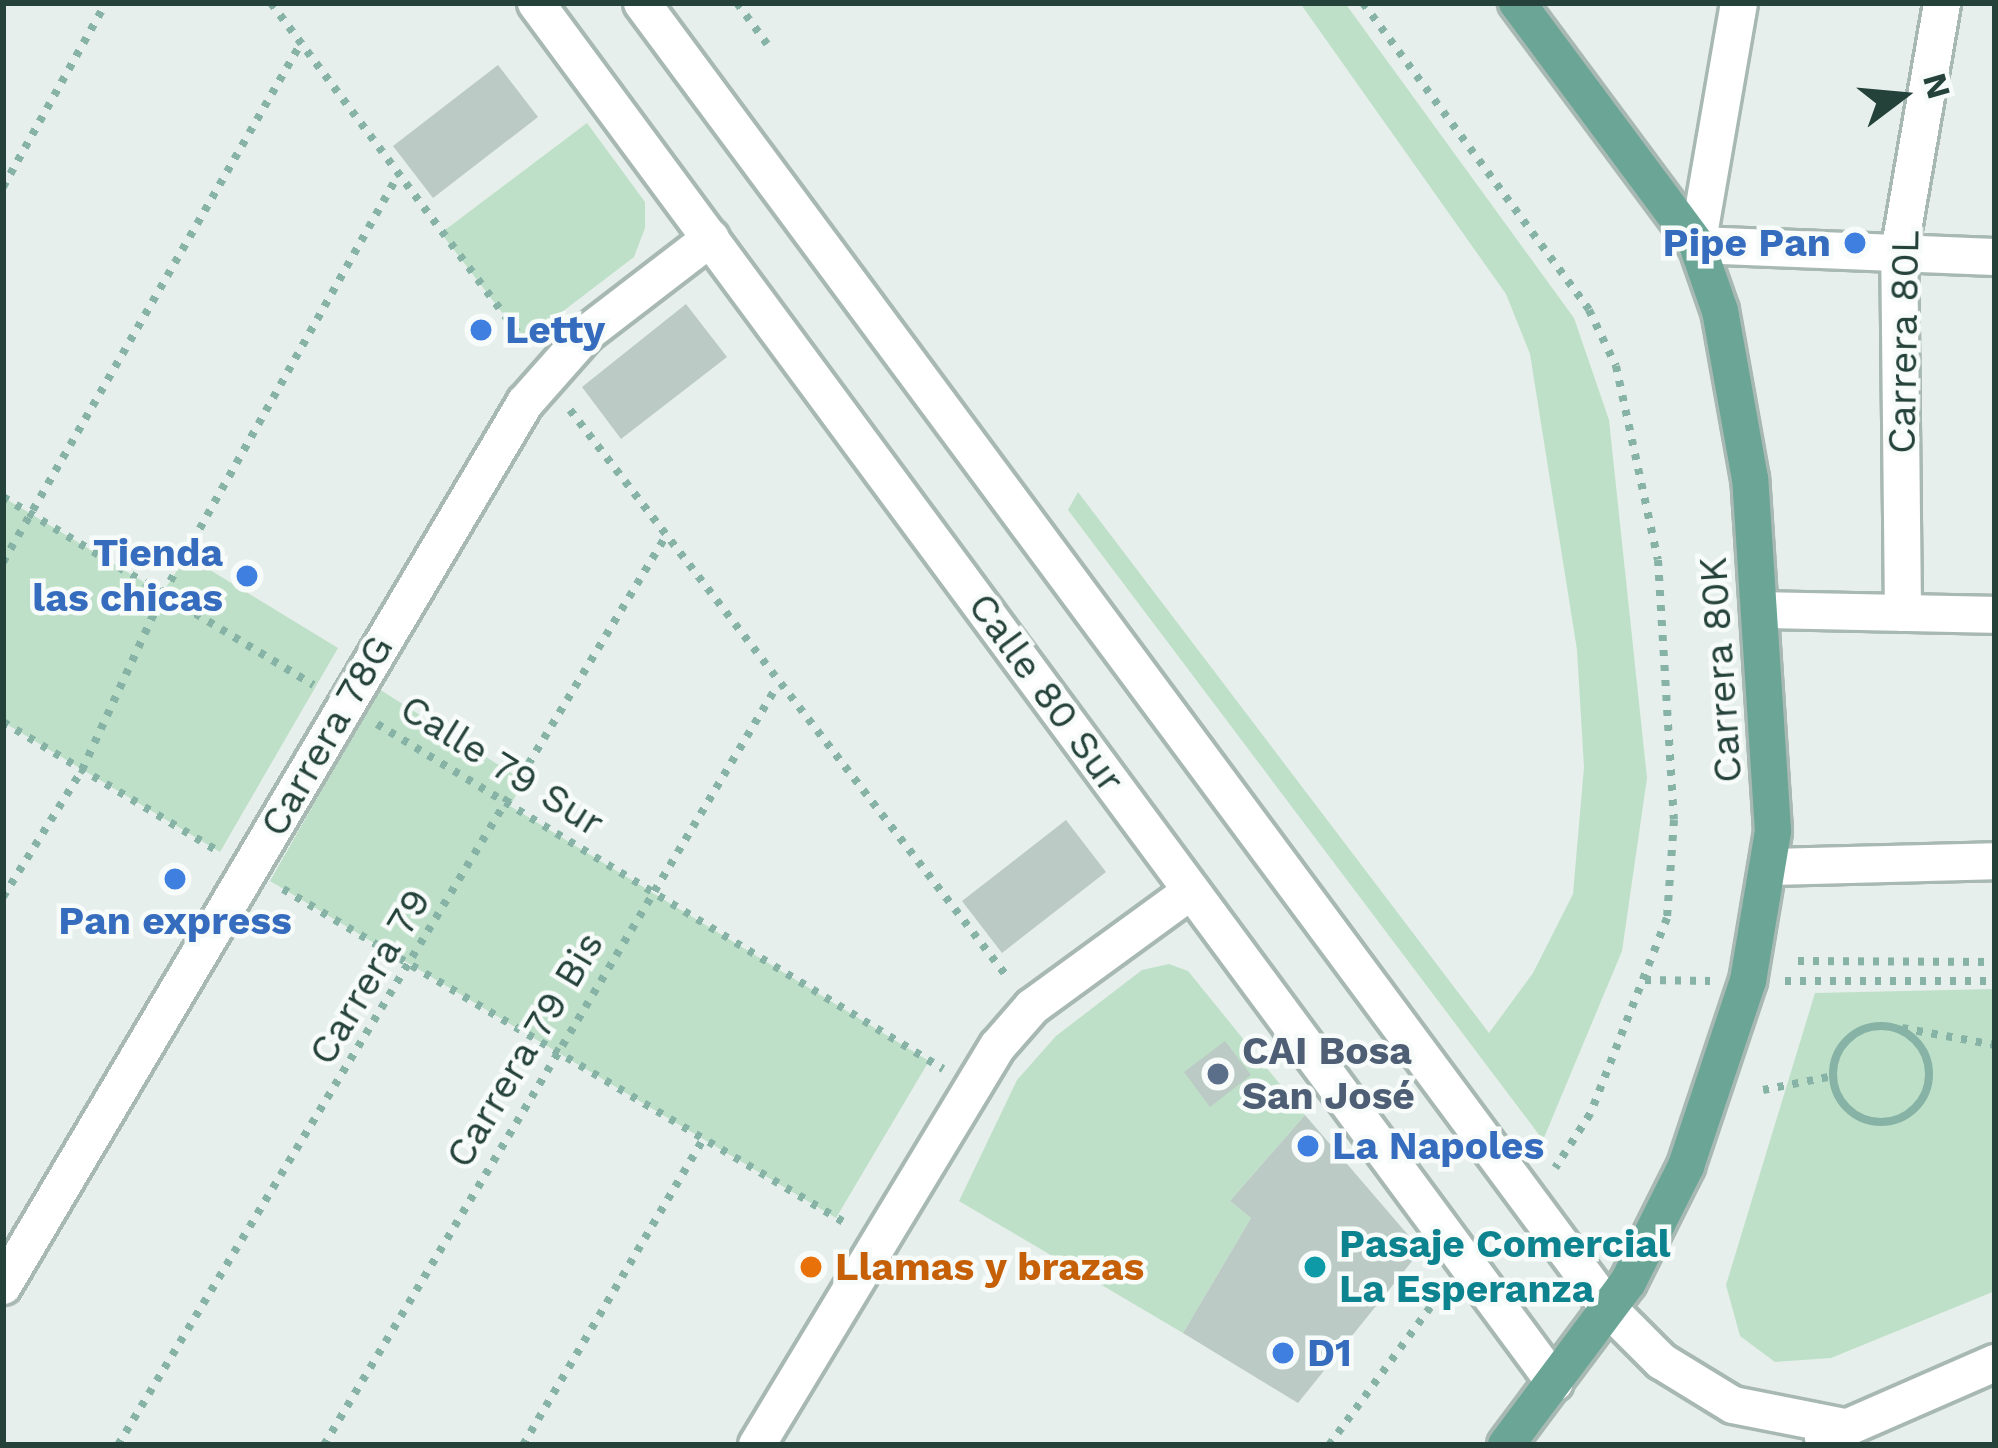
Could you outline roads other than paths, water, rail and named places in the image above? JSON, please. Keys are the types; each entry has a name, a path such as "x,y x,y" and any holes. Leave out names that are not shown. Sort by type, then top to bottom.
{"main road":[{"path":"1525,7 1697,245"},
{"name":"Carrera 80K","path":"1506,1445 1610,1309 1686,1166 1748,980 1771,867 1762,610 1742,411 1697,245"}],"street":[{"name":"Calle 80 Sur","path":"536,3 1555,1383"},
{"path":"642,3 1610,1309 1661,1361 1733,1405 1844,1427"},
{"name":"Carrera 80K","path":"1697,245 1739,3"},
{"name":"Carrera 80L","path":"1903,613 1899,253 1942,3"},
{"name":"Carrera 78G","path":"3,1286 345,705 545,377 587,333 711,238"},
{"path":"1697,245 1995,257"},
{"path":"1762,610 1995,615"},
{"path":"1771,867 1995,861"},
{"path":"757,1445 970,1085 1032,1007 1191,891"},
{"path":"1809,1445 1995,1363"}],"place":[{"name":"Pipe Pan","path":"1855,243"},
{"name":"Letty","path":"481,330"},
{"name":"Tienda las chicas","path":"247,576"},
{"name":"Pan express","path":"175,879"},
{"name":"CAI Bosa San José","path":"1218,1074"},
{"name":"La Napoles","path":"1308,1146"},
{"name":"Llamas y brazas","path":"811,1267"},
{"name":"Pasaje Comercial La Esperanza","path":"1315,1267"},
{"name":"D1","path":"1283,1353"}]}
